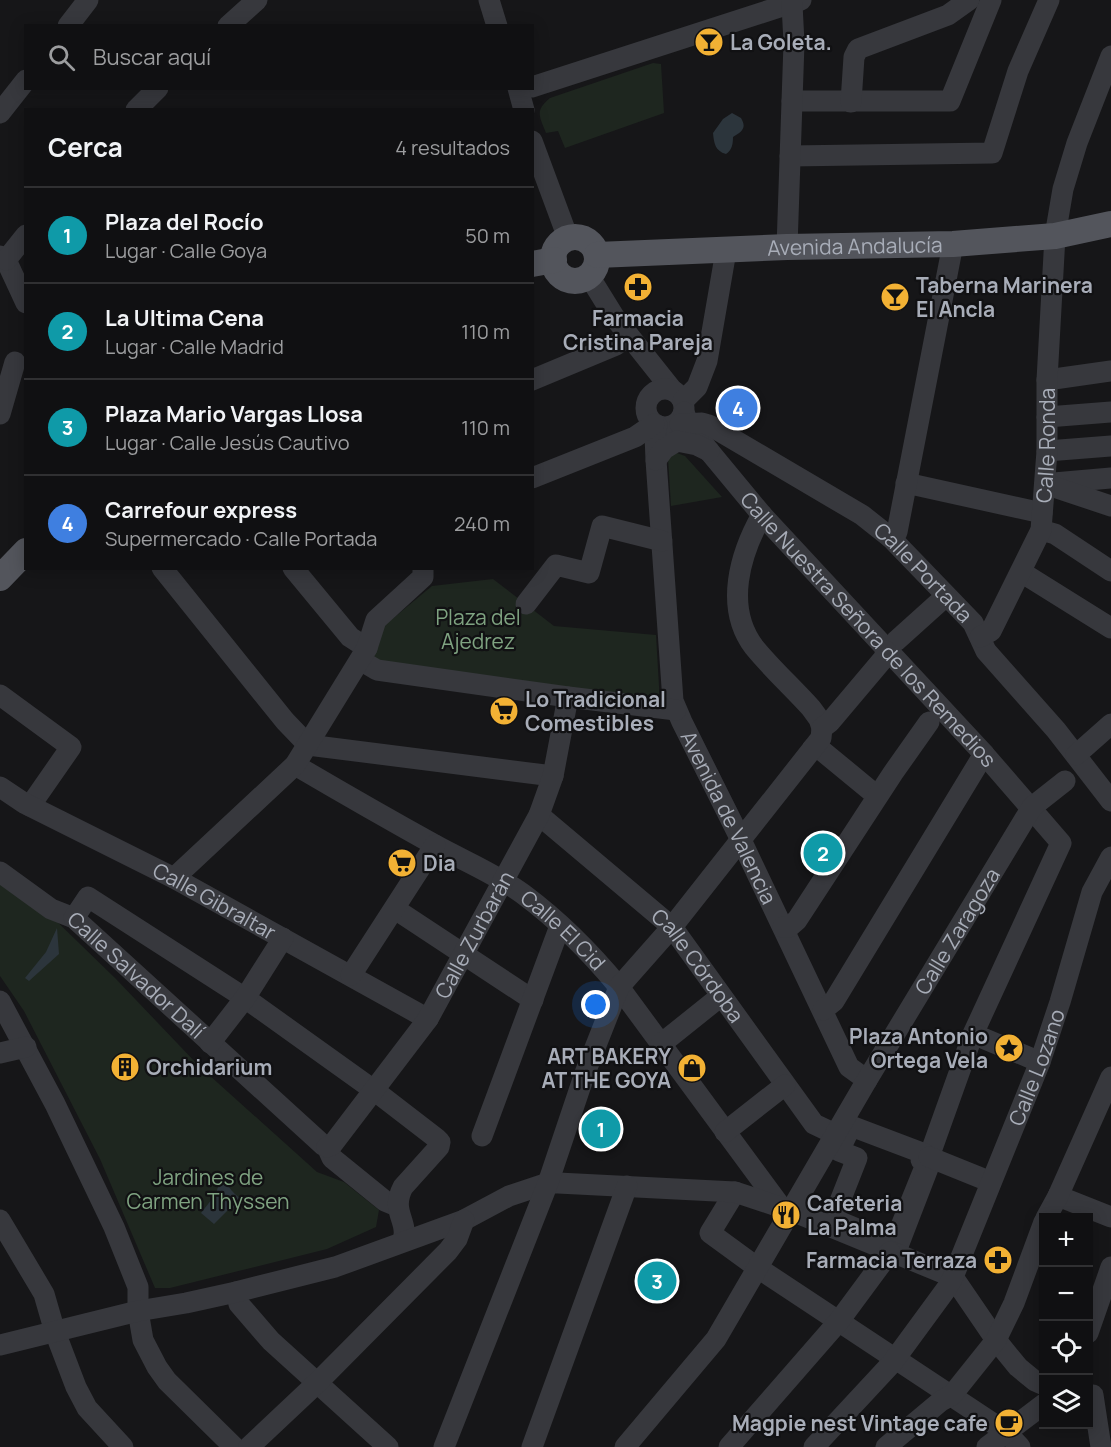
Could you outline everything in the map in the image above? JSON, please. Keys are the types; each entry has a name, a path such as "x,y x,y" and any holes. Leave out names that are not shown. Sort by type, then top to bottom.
{"main road":[{"name":"Avenida Andalucía","path":"593,265 726,250 953,244 1055,236 1111,225"},
{"path":"568,238 586,240 595,249 593,265 577,280 564,277 543,262 568,238"},
{"path":"0,578 24,553"}],"street":[{"path":"70,24 88,0"},
{"path":"230,24 257,0"},
{"path":"489,0 496,24"},
{"path":"851,102 854,57 858,50 948,15 969,0"},
{"path":"792,101 950,101 991,0"},
{"path":"790,156 992,153 1018,70 1048,0"},
{"path":"534,90 797,2 787,247"},
{"name":"Calle Ronda","path":"980,637 991,631 1021,572 1041,522 1047,451 1047,380 1055,236 1063,189 1077,143 1111,56"},
{"path":"0,113 24,83"},
{"path":"138,108 156,90"},
{"path":"534,146 568,238"},
{"path":"24,237 3,258 24,299"},
{"path":"891,538 897,532 926,373 953,244"},
{"path":"534,477 635,437 673,414 697,387 707,361 726,250"},
{"path":"534,379 616,345 624,338 593,265"},
{"path":"615,318 673,414"},
{"name":"Avenida de Valencia","path":"624,338 647,383 651,396 647,414 673,414"},
{"path":"0,414 13,359"},
{"path":"1047,380 1111,371"},
{"path":"1047,417 1111,412"},
{"name":"Avenida de Valencia","path":"673,414 655,435 676,710 849,1066 867,1080"},
{"name":"Calle Nuestra Señora de los Remedios","path":"673,414 709,451 762,515 891,646 933,700 1032,807 1061,843 973,1034"},
{"name":"Calle Portada","path":"673,414 709,425 862,515 891,538 973,623 986,651 1056,730 1074,769 1111,801"},
{"path":"656,460 664,449 677,441 697,445 709,451"},
{"path":"1047,451 1111,446"},
{"path":"738,487 736,473 738,466 754,457 764,458"},
{"path":"1045,484 1111,478"},
{"path":"906,483 1041,522 1054,534 1108,562"},
{"path":"1045,484 1111,506"},
{"path":"444,1447 548,1182 585,1073 619,987 672,927 821,738 822,728 812,708 754,646 746,633 740,613 737,595 742,560 762,515"},
{"path":"526,604 556,565 589,573 602,526 662,541"},
{"path":"164,570 285,721 308,745 554,776"},
{"path":"294,570 377,670 676,710"},
{"path":"174,878 295,765 364,654 376,620 423,577 423,570"},
{"path":"1021,572 1111,628"},
{"path":"822,728 830,722 884,658 891,646 946,596"},
{"path":"0,695 71,747 30,806"},
{"name":"Calle Zurbarán","path":"327,1147 332,1145 375,1091 428,1019 539,815 554,776 568,697"},
{"path":"783,927 789,927 797,920 877,796 929,722"},
{"path":"1032,807 1074,769 1111,724"},
{"path":"813,748 820,749 877,796"},
{"path":"823,1010 834,1001 984,754"},
{"name":"Calle El Cid","path":"295,765 503,881 523,894 561,926 619,987 726,1132 787,1209"},
{"name":"Calle Gibraltar","path":"0,787 30,806 174,878 428,1019"},
{"name":"Calle Zaragoza","path":"625,1447 716,1339 758,1268 787,1209 835,1134 1032,807"},
{"name":"Calle Córdoba","path":"539,815 672,927 814,1124 835,1134"},
{"path":"351,975 435,845"},
{"name":"Calle Lozano","path":"814,1447 895,1358 953,1277 1040,1062 1092,892 1111,857"},
{"name":"Calle Salvador Dalí","path":"0,872 51,909 74,918 327,1147 332,1158 385,1200 397,1206"},
{"path":"74,918 88,897 245,998 375,1091 440,1142 436,1153 403,1186 397,1206 405,1232 403,1241"},
{"path":"395,909 533,1000"},
{"path":"482,1136 561,926"},
{"path":"210,1043 245,998 283,938"},
{"path":"661,1044 721,996"},
{"path":"0,1001 26,1047 114,1227 138,1287 138,1311 143,1340 162,1374 234,1447"},
{"path":"729,1447 839,1321 892,1246 973,1034 1040,1062"},
{"path":"0,1053 26,1047"},
{"path":"1049,1213 1111,1077"},
{"path":"726,1132 785,1085"},
{"path":"927,1159 930,1163 898,1245 833,1220 857,1158 839,1151 851,1126 925,1154 921,1160 927,1159 991,1182"},
{"path":"0,1345 138,1311 236,1292 334,1267 464,1220 509,1196 548,1182 735,1192 892,1246 953,1277 996,1340 1018,1367 1039,1383"},
{"path":"532,1447 627,1186"},
{"path":"735,1192 710,1233 758,1268 952,1395 1013,1439"},
{"path":"1058,1196 1111,1217"},
{"path":"0,1220 44,1294 55,1332 76,1387 87,1408 123,1447"},
{"path":"249,1447 317,1383 448,1251 457,1239 464,1220"},
{"path":"886,1447 941,1401 952,1395 996,1340 1014,1304 1039,1236"},
{"path":"1093,1321 1111,1268"},
{"path":"236,1292 239,1304 271,1341 388,1447"},
{"path":"1098,1395 1101,1447"},
{"path":"987,1447 1013,1439 1039,1410"}],"green space":[{"path":"653,63 661,64 664,113 565,148 558,131 546,133 540,118 540,111 550,98"},
{"path":"677,453 685,456 722,497 671,506 668,458"},
{"name":"Plaza del Ajedrez","path":"493,579 554,626 656,635 660,703 372,664 379,630 432,586"},
{"name":"Jardines de Carmen Thyssen","path":"0,877 44,909 116,979 198,1065 317,1172 344,1182 379,1210 376,1227 327,1249 170,1288 155,1288 100,1159 24,1011 0,976"}],"shaded area":[{"path":"732,113 741,118 743,127 733,137 732,147 726,154 717,149 713,133 723,119"},
{"path":"57,928 59,954 29,981 25,978 46,952"},
{"path":"222,1172 232,1190 248,1203 229,1209 214,1224 201,1213 216,1194"}],"place":[{"name":"La Goleta.","path":"709,42"},
{"name":"Farmacia Cristina Pareja","path":"638,287"},
{"name":"Taberna Marinera El Ancla","path":"895,297"},
{"name":"Carrefour express","path":"738,408"},
{"name":"Lo Tradicional Comestibles","path":"504,711"},
{"name":"La Ultima Cena","path":"823,853"},
{"name":"Dia","path":"402,863"},
{"name":"Plaza Antonio Ortega Vela","path":"1009,1048"},
{"name":"Orchidarium","path":"125,1067"},
{"name":"ART BAKERY AT THE GOYA","path":"692,1068"},
{"name":"Plaza del Rocío","path":"601,1129"},
{"name":"Cafeteria La Palma","path":"786,1215"},
{"name":"Farmacia Terraza","path":"998,1260"},
{"name":"Plaza Mario Vargas Llosa","path":"657,1281"},
{"name":"Magpie nest Vintage cafe","path":"1009,1423"}]}
